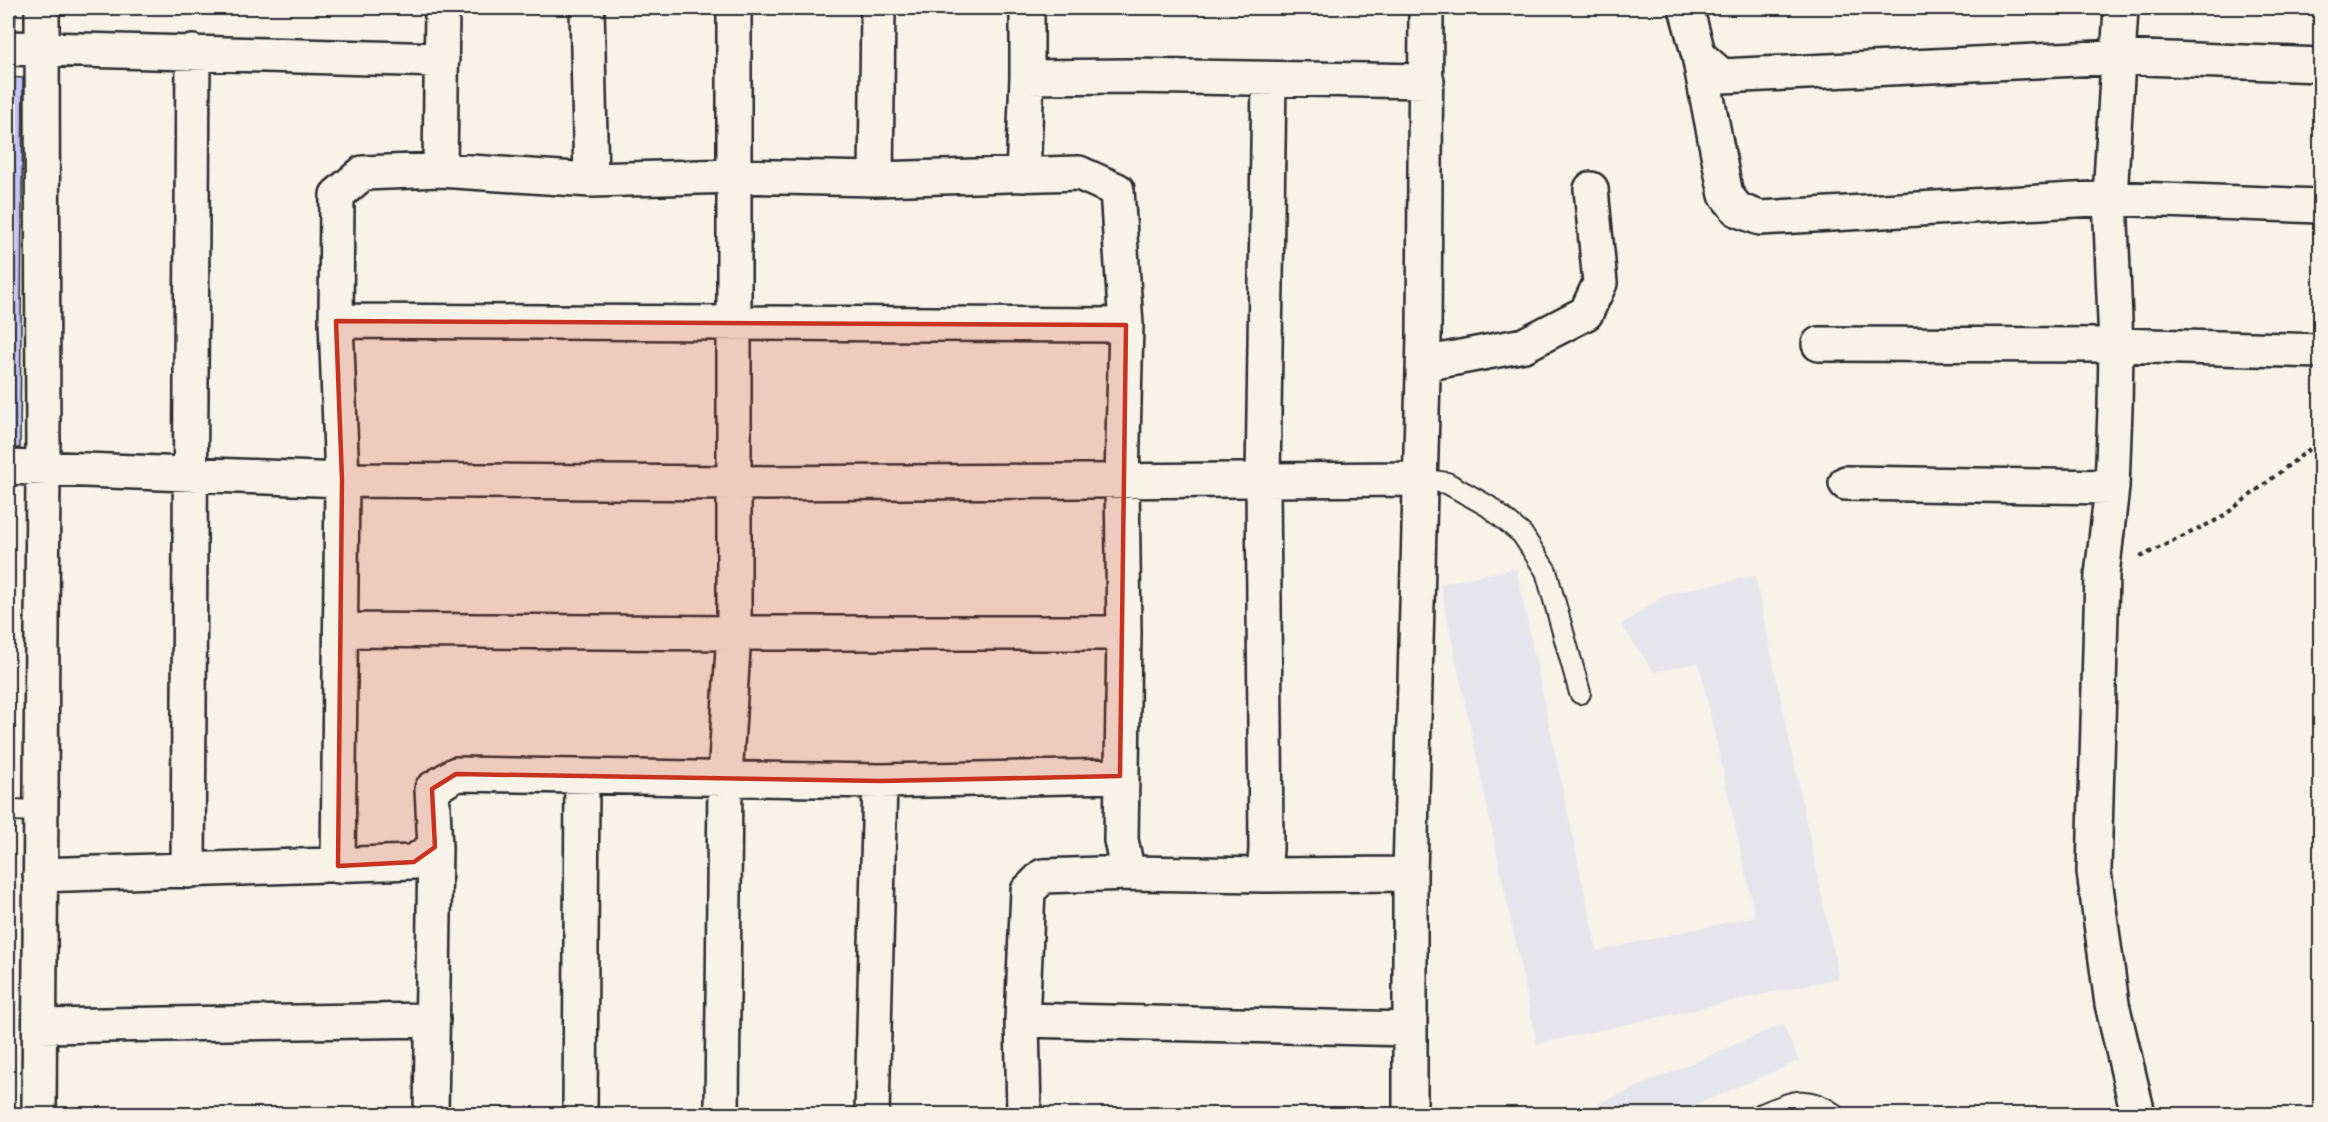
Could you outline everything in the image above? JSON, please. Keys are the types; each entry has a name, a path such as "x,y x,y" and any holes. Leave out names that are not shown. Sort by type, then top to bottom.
{"street":[{"path":"39,1114 43,468 42,8"},
{"path":"440,171 442,8"},
{"path":"587,8 591,180"},
{"path":"722,1114 725,778 734,633 735,483 732,322 735,176 734,8"},
{"path":"876,179 878,8"},
{"path":"1023,175 1027,8"},
{"path":"1410,1114 1410,874 1424,364 1426,8"},
{"path":"1686,8 1699,56 1726,195 1738,210 1760,218 2110,198 2320,206"},
{"path":"2121,8 2110,198 2116,345 2112,488 2102,575 2094,872 2112,1004 2138,1114"},
{"path":"8,48 442,60"},
{"path":"188,870 193,52"},
{"path":"1699,56 1722,76 2119,57 2320,65"},
{"path":"1027,77 1427,81"},
{"path":"1264,875 1266,849 1263,480 1269,79"},
{"path":"338,866 342,480 336,321 337,195 363,173 440,171 591,180 735,176 876,179 1079,173 1117,190 1126,325 1122,479 1124,633 1120,840 1128,873"},
{"path":"1424,364 1524,345 1586,313 1599,283 1591,189"},
{"path":"336,321 1126,325"},
{"path":"1819,344 2116,345 2320,351"},
{"path":"8,467 342,480 735,483 1420,479"},
{"path":"1846,483 2112,488"},
{"path":"341,630 1124,633"},
{"path":"431,1114 435,848 432,789 456,774 880,781 1120,776"},
{"path":"580,1114 582,776"},
{"path":"872,1114 880,781"},
{"path":"40,875 414,862 435,848"},
{"path":"1024,1114 1022,1020 1028,891 1043,876 1128,873 1410,874"},
{"path":"40,1026 433,1020"},
{"path":"1022,1020 1410,1029"}],"lane":[{"path":"1420,479 1448,483 1488,506 1522,534 1546,571 1580,693"},
{"path":"8,810 41,811"},
{"path":"1762,1114 1795,1101 1819,1104 1834,1114"}],"path":[{"path":"2102,575 2222,518 2320,441"}],"highlighted area":[{"path":"336,321 1126,325 1120,776 880,781 456,774 432,789 435,847 414,862 338,866 342,480"}],"shaded area":[{"path":"1516,568 1597,951 1755,916 1699,663 1654,672 1621,625 1666,594 1755,576 1839,978 1537,1044 1440,584"},
{"path":"1783,1024 1799,1061 1675,1114 1574,1114"}],"building":[{"path":"8,8 16,8 15,31 8,31"},
{"path":"8,77 23,78 20,448 8,448"}]}
